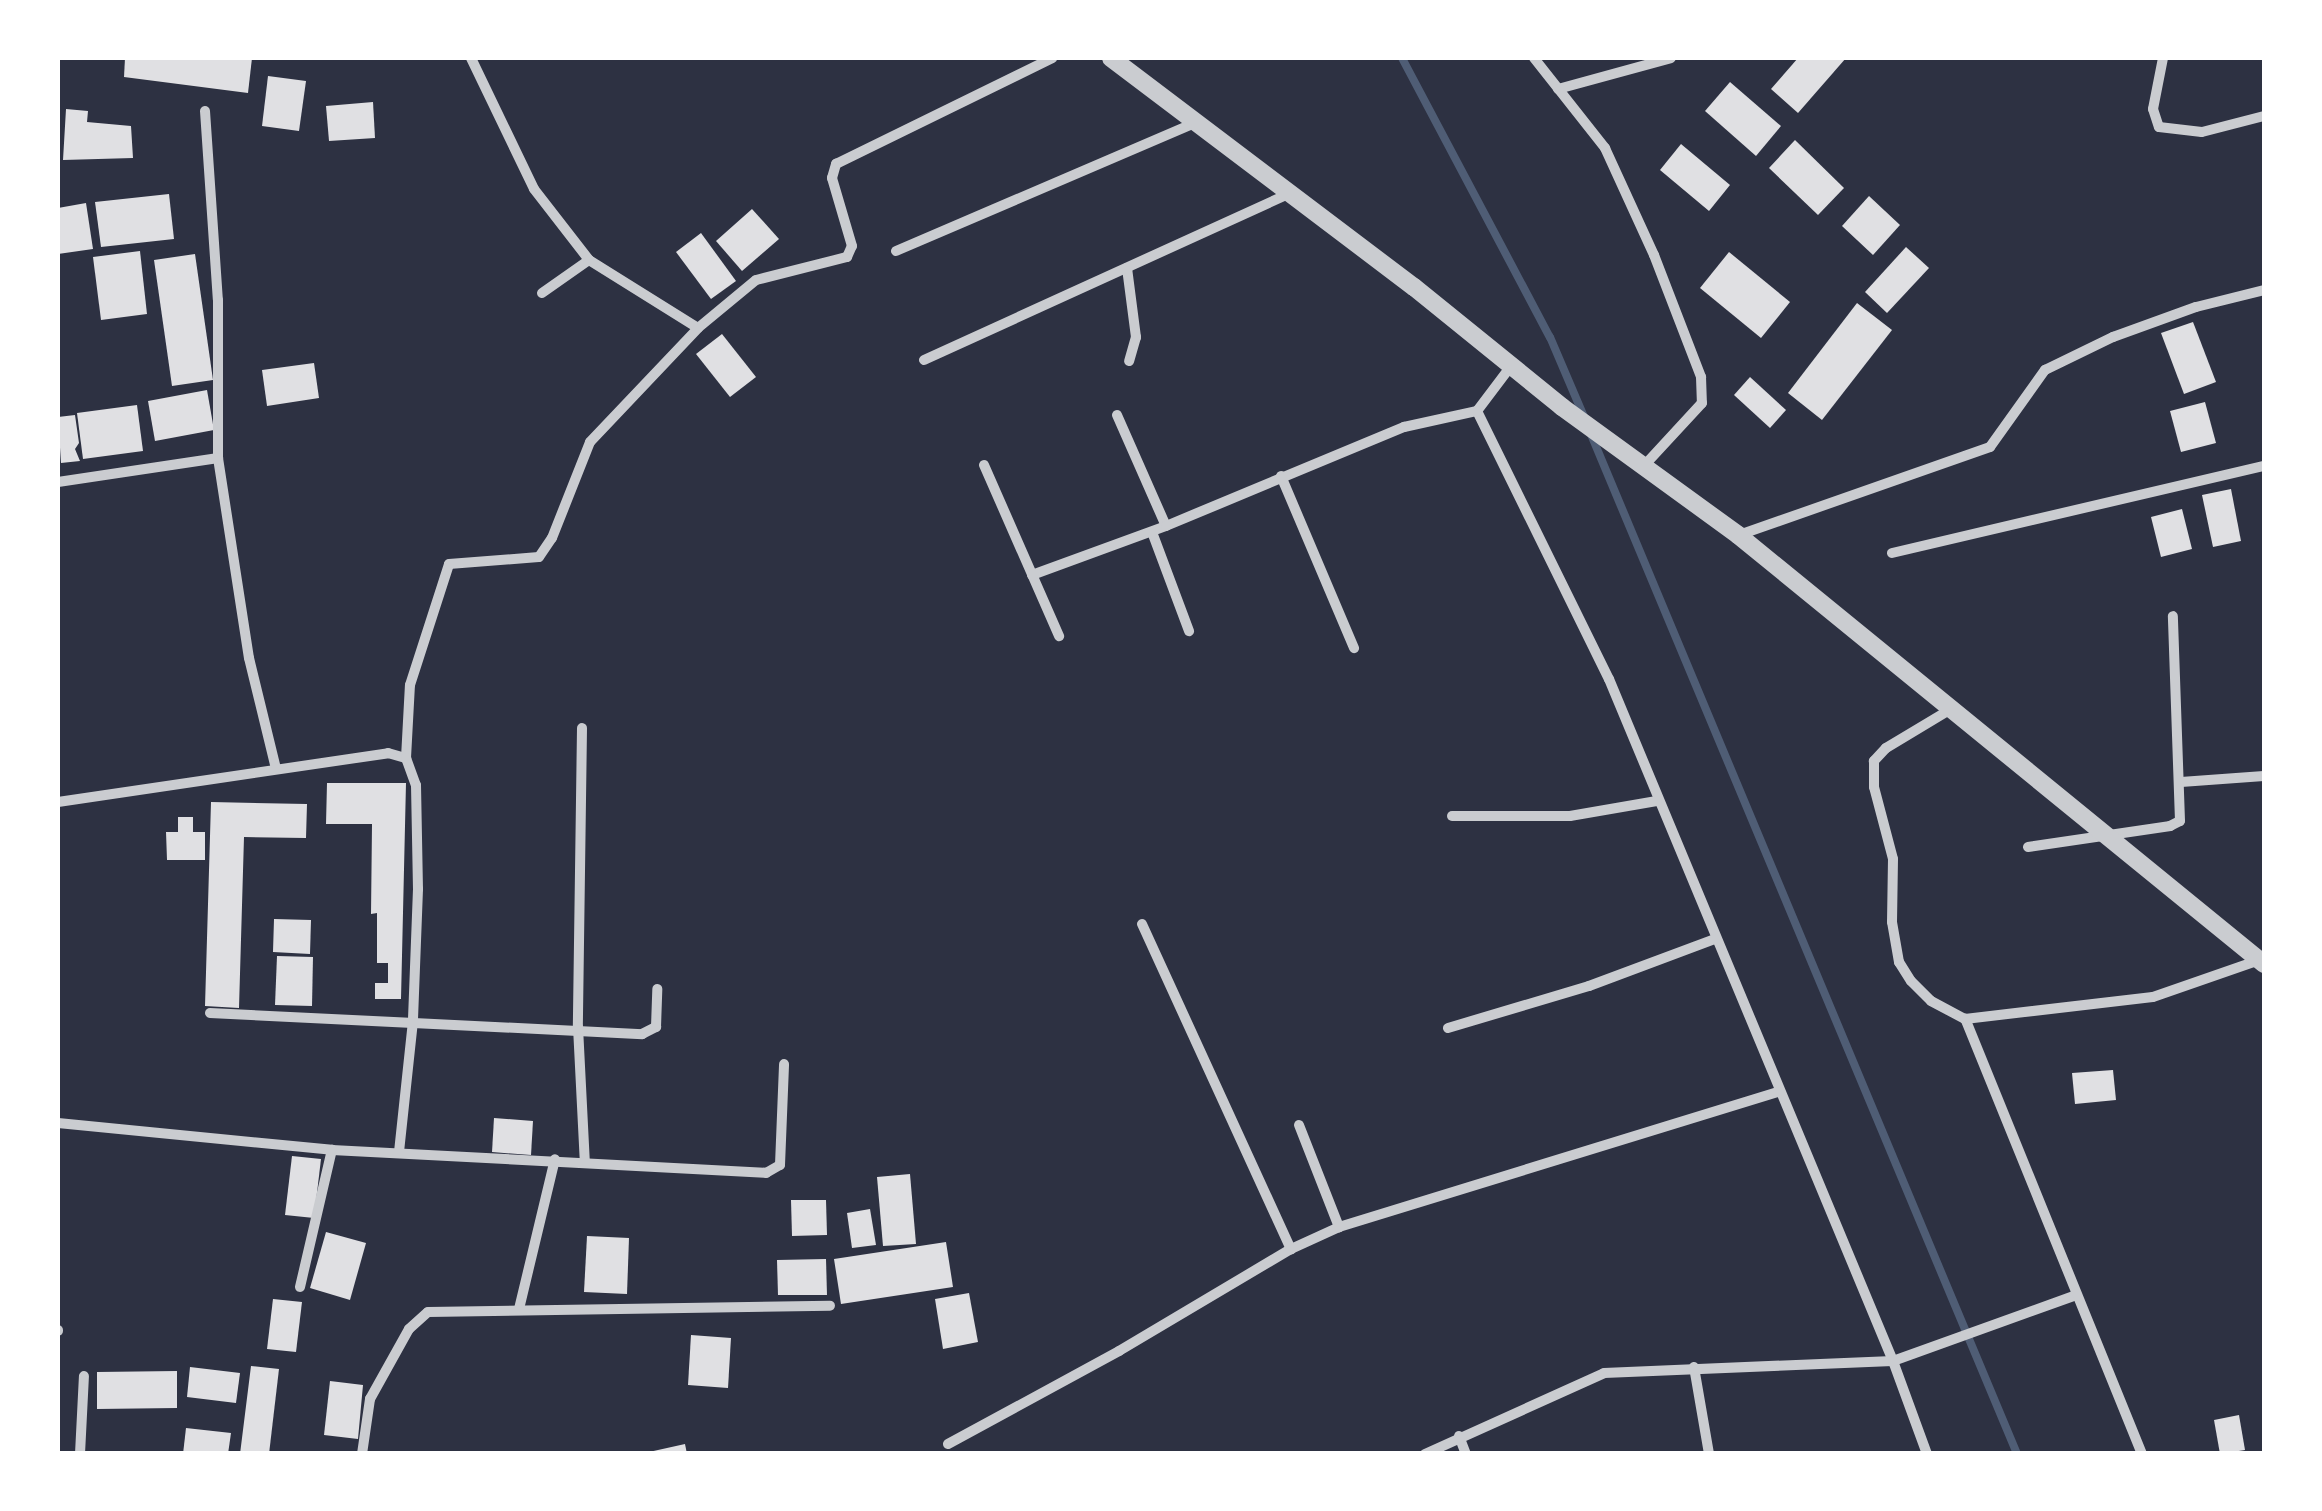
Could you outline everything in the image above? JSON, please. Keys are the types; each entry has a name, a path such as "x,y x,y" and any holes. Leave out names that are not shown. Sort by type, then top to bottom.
{"street":[{"path":"472,58 534,189 589,260 698,328"},
{"path":"399,1152 413,1022 416,802 414,774 406,758 410,685 446,567 461,560 530,560 544,552 590,442 698,328 756,280 847,257 852,246 850,234 832,178 842,159 1052,58"},
{"path":"1111,58 1286,195 1414,287 1562,407 1738,535 2101,835 2263,961"},
{"path":"1534,58 1605,148 1654,255 1704,387 1702,403 1694,415 1643,467"},
{"path":"1558,89 1671,58"},
{"path":"2164,58 2153,109 2159,127 2202,132 2264,116"},
{"path":"205,111 218,300 218,458 249,658 276,769"},
{"path":"896,251 1194,123"},
{"path":"924,360 1286,195"},
{"path":"542,293 589,260"},
{"path":"1127,268 1136,337 1130,361"},
{"path":"1738,535 1990,447 2045,370 2113,337 2196,307 2264,290"},
{"path":"1032,575 1152,532 1414,424 1477,411 1511,366"},
{"path":"1477,411 1609,679 1656,801 1893,1361 1927,1454"},
{"path":"1117,415 1166,526"},
{"path":"58,482 218,458"},
{"path":"984,466 1058,636"},
{"path":"1892,553 2264,466"},
{"path":"1281,476 1354,648"},
{"path":"1152,532 1189,631"},
{"path":"2028,847 2178,823 2183,812 2173,616"},
{"path":"1951,708 1886,748 1874,761 1874,788 1892,859 1892,922 1900,962 1910,982 1964,1020 2142,1454"},
{"path":"582,728 578,1028 585,1163"},
{"path":"58,802 388,753 406,758"},
{"path":"2181,782 2264,776"},
{"path":"1452,816 1570,816 1656,801"},
{"path":"1142,924 1291,1249"},
{"path":"1448,1028 1589,986 1715,939"},
{"path":"1964,1020 2154,997 2263,961"},
{"path":"210,1013 652,1031 658,1020 657,989"},
{"path":"58,1124 332,1150 773,1171 781,1156 784,1064"},
{"path":"948,1444 1119,1351 1291,1249 1338,1227 1778,1092"},
{"path":"1299,1125 1338,1227"},
{"path":"300,1287 332,1150"},
{"path":"519,1309 555,1160"},
{"path":"1424,1454 1604,1373 1893,1361 2076,1296"},
{"path":"362,1454 370,1399 416,1320 439,1310 830,1306"},
{"path":"1694,1368 1709,1454"},
{"path":"80,1454 84,1376"},
{"path":"1459,1436 1466,1454"}],"building":[{"path":"125,58 252,58 248,93 124,77"},
{"path":"1798,58 1846,58 1798,113 1771,89"},
{"path":"268,76 306,81 299,131 262,126"},
{"path":"1730,82 1781,126 1756,156 1705,111"},
{"path":"373,102 375,138 329,141 326,106"},
{"path":"66,109 88,111 87,122 131,126 133,158 63,160"},
{"path":"1795,140 1844,188 1818,215 1769,168"},
{"path":"1681,144 1730,185 1709,211 1660,170"},
{"path":"169,194 174,239 101,247 95,202"},
{"path":"1869,196 1900,225 1873,255 1842,226"},
{"path":"86,203 93,249 58,254 58,208"},
{"path":"752,209 779,239 742,271 716,241"},
{"path":"701,233 736,281 711,299 676,252"},
{"path":"1906,247 1929,268 1887,313 1865,292"},
{"path":"140,251 147,314 101,320 93,257"},
{"path":"1729,252 1790,302 1761,338 1700,288"},
{"path":"195,254 213,380 172,386 154,260"},
{"path":"1857,303 1892,330 1822,420 1788,393"},
{"path":"2193,322 2216,382 2184,394 2161,333"},
{"path":"722,334 756,377 730,397 696,354"},
{"path":"314,363 319,398 267,406 262,370"},
{"path":"1750,377 1786,410 1770,428 1734,395"},
{"path":"207,390 214,430 155,441 148,401"},
{"path":"2205,402 2216,443 2181,452 2170,411"},
{"path":"137,405 143,451 83,459 77,413"},
{"path":"75,415 79,443 75,449 80,461 61,463 58,417"},
{"path":"2231,489 2241,541 2213,547 2202,495"},
{"path":"2182,509 2192,549 2161,557 2151,517"},
{"path":"327,783 406,783 401,999 375,999 375,983 388,983 388,963 377,963 377,913 371,914 372,824 326,824"},
{"path":"211,802 307,804 306,838 244,837 239,1008 205,1006"},
{"path":"178,817 193,817 193,832 205,832 205,860 167,860 166,832 178,832"},
{"path":"274,919 311,920 310,954 273,952"},
{"path":"277,956 313,957 312,1006 275,1005"},
{"path":"2113,1070 2116,1100 2075,1104 2072,1073"},
{"path":"494,1118 533,1121 531,1155 492,1152"},
{"path":"292,1156 321,1159 314,1218 285,1215"},
{"path":"910,1174 916,1244 883,1246 877,1177"},
{"path":"791,1200 826,1200 827,1235 792,1236"},
{"path":"870,1209 876,1245 852,1248 847,1213"},
{"path":"326,1232 366,1243 350,1300 310,1288"},
{"path":"587,1236 629,1238 627,1294 584,1292"},
{"path":"946,1242 953,1287 841,1304 834,1259"},
{"path":"826,1259 827,1295 778,1295 777,1260"},
{"path":"969,1293 978,1342 943,1349 935,1299"},
{"path":"273,1299 302,1302 296,1352 267,1349"},
{"path":"691,1335 731,1338 728,1388 688,1385"},
{"path":"251,1366 279,1369 269,1454 240,1454"},
{"path":"190,1367 240,1373 236,1403 187,1397"},
{"path":"177,1371 177,1408 97,1409 97,1372"},
{"path":"330,1381 363,1385 358,1439 324,1435"},
{"path":"2239,1415 2245,1450 2220,1454 2214,1420"},
{"path":"186,1428 231,1433 228,1454 183,1454"},
{"path":"685,1444 687,1454 649,1454 649,1452"}],"waterway":[{"path":"1402,58 1550,337 1585,419"},
{"path":"1590,432 2017,1454"}]}
